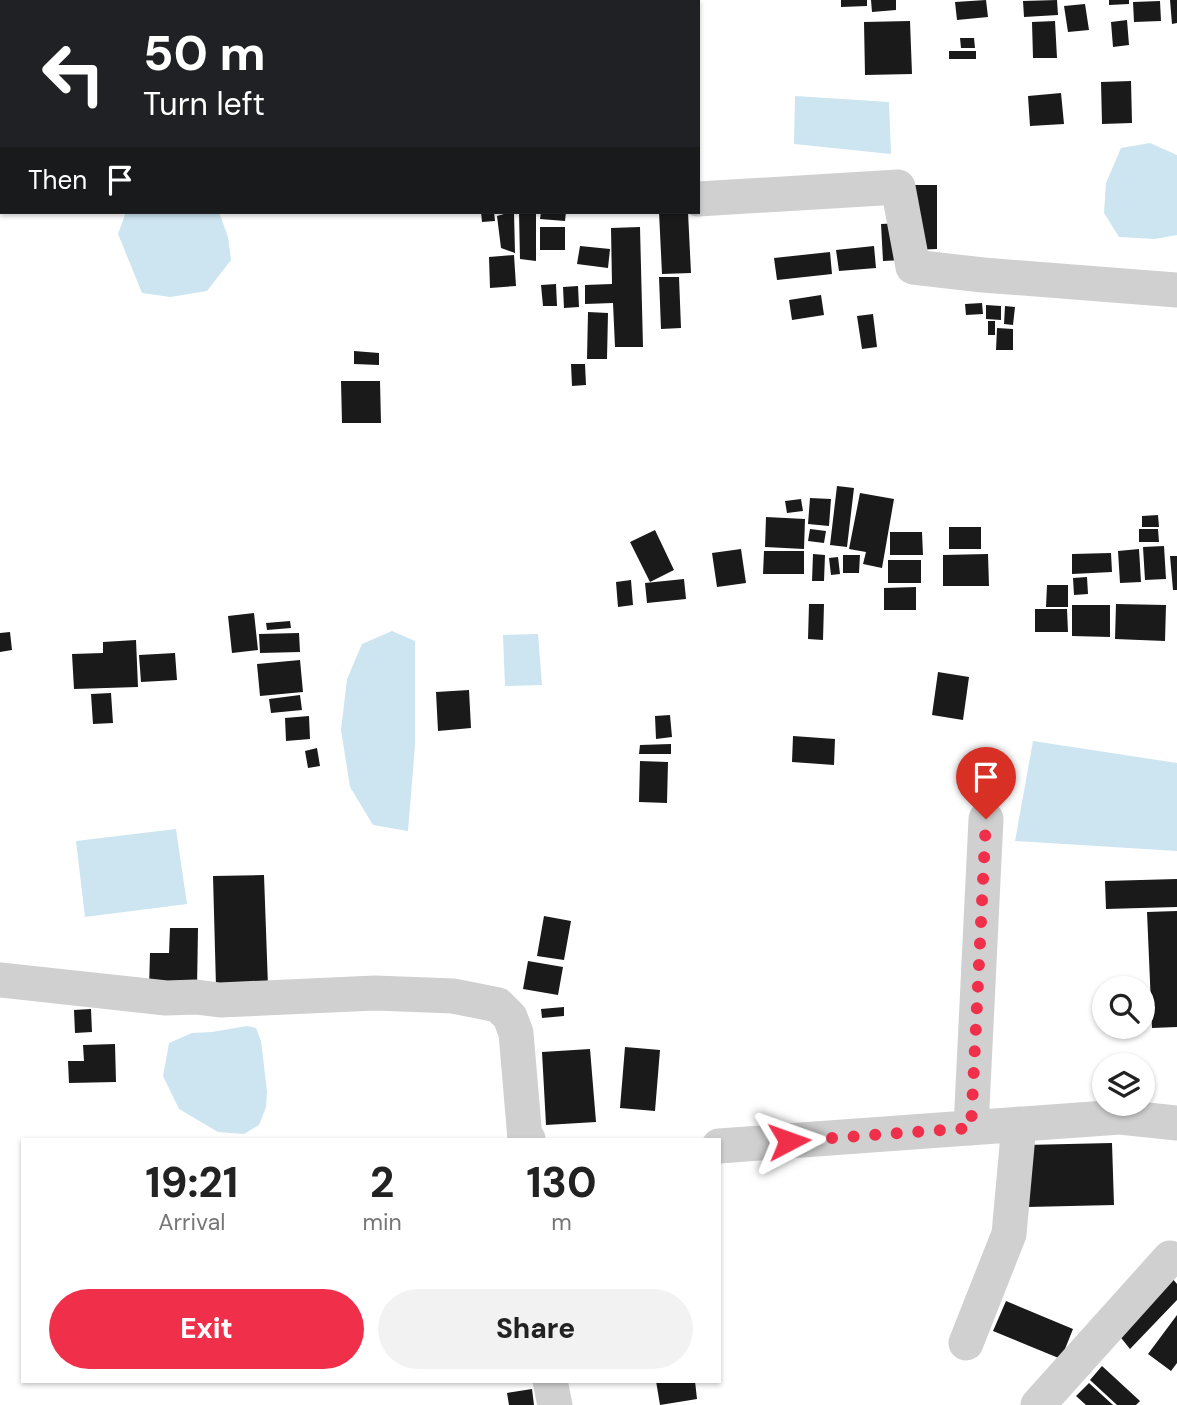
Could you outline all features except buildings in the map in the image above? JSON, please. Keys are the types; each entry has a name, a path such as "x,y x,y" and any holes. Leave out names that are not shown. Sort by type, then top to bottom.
{"street":[{"path":"700,199 898,187 913,267 1177,290"},
{"path":"971,1128 986,819"},
{"path":"0,980 166,998 220,1000 375,993 453,996 498,1005 510,1017 516,1032 526,1138"},
{"path":"721,1146 1120,1117 1177,1123"},
{"path":"967,1343 1009,1234 1019,1124"},
{"path":"1038,1405 1170,1258"},
{"path":"550,1383 555,1405"}],"water":[{"path":"795,96 889,102 891,154 794,144"},
{"path":"1150,143 1177,155 1177,235 1155,239 1119,237 1104,213 1106,183 1121,148"},
{"path":"125,214 220,214 228,237 231,260 207,291 170,297 142,293 118,234"},
{"path":"392,631 415,641 415,745 408,831 373,825 350,787 341,730 347,679 362,644"},
{"path":"538,634 542,685 505,686 503,635"},
{"path":"1033,741 1177,763 1177,851 1015,841"},
{"path":"176,829 187,904 85,917 76,841"},
{"path":"247,1026 256,1028 261,1041 267,1091 266,1107 259,1125 244,1134 218,1132 179,1109 163,1076 169,1043 192,1033"}],"route":[{"path":"789,1141 971,1128 986,819"}]}
